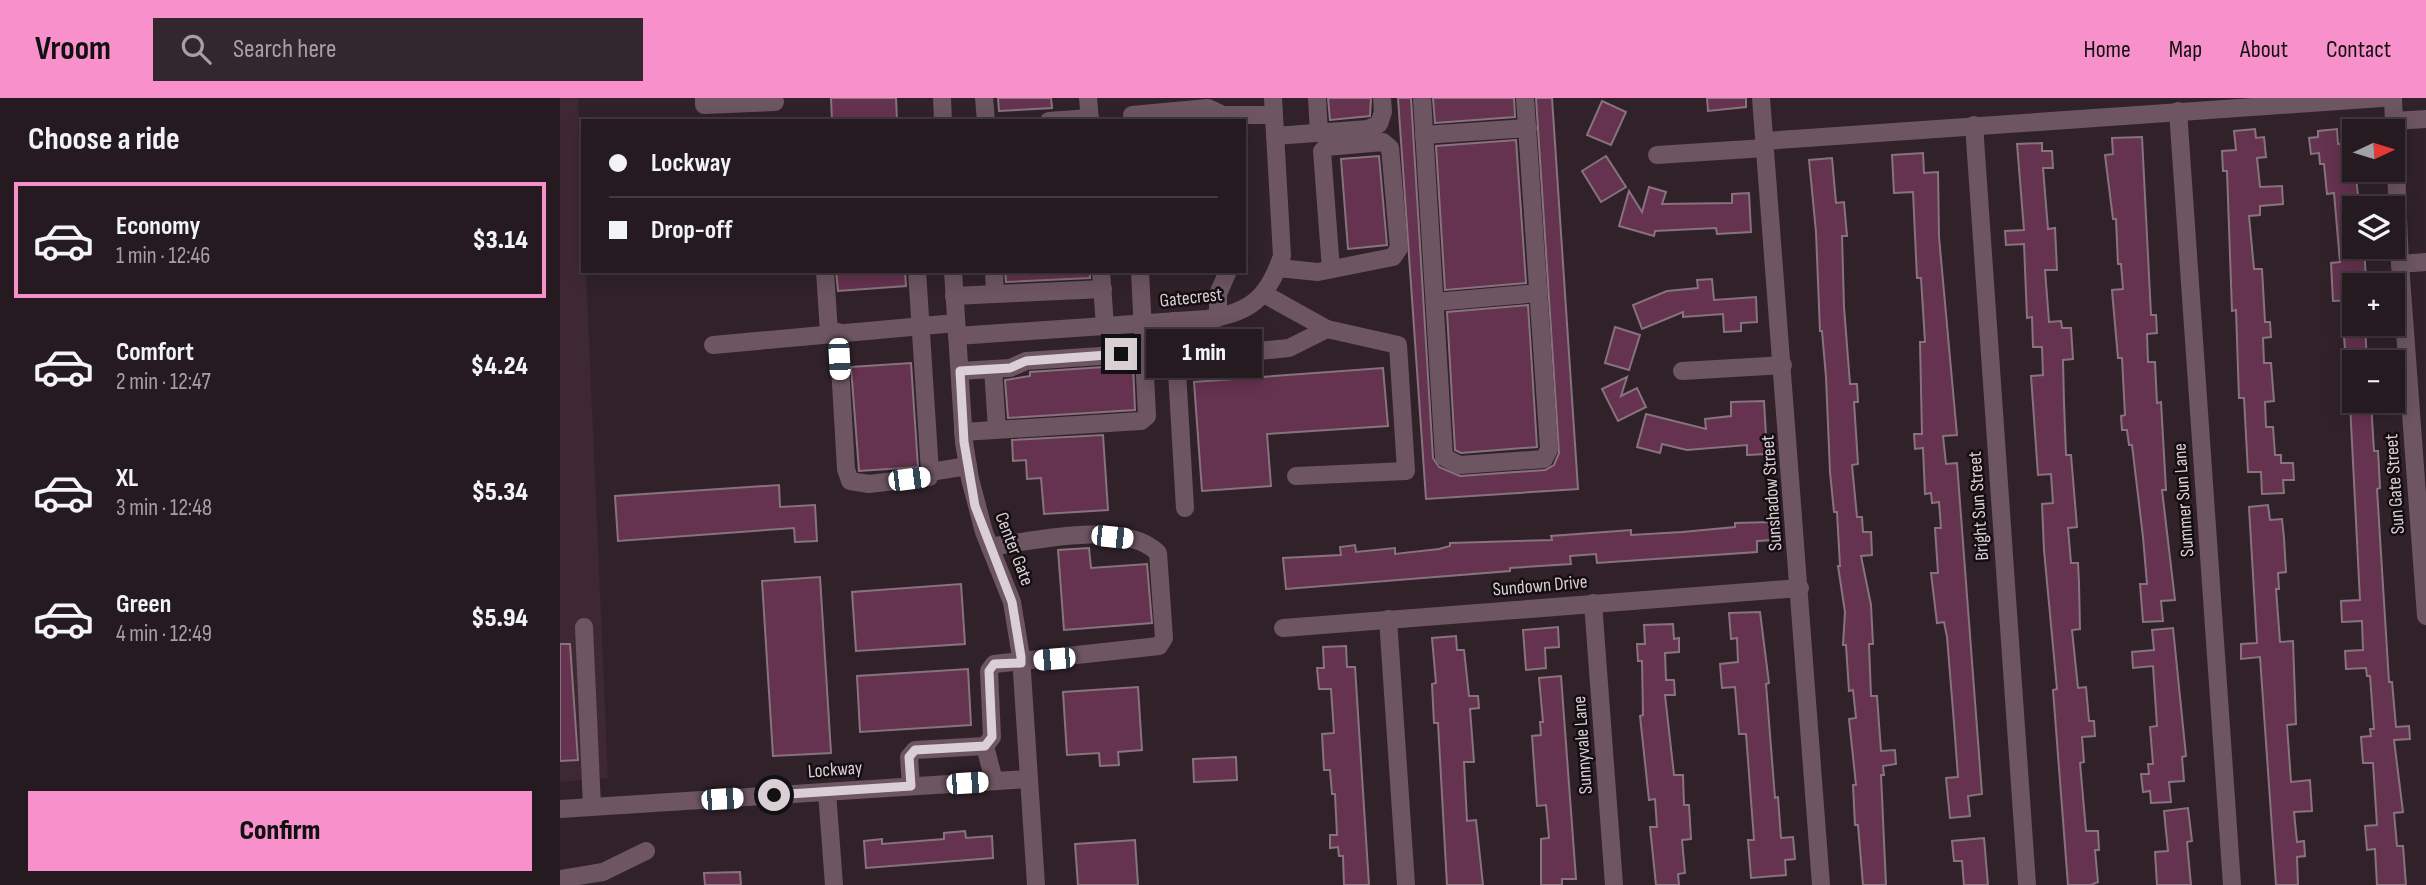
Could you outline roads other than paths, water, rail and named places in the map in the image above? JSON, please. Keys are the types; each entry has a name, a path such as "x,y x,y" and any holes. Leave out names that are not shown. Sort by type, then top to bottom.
{"street":[{"path":"704,98 705,105 775,102 774,98"},
{"path":"942,98 943,119"},
{"path":"984,98 986,119"},
{"path":"1088,98 1090,119"},
{"path":"1317,98 1319,133"},
{"path":"1275,136 1368,128 1379,124 1383,112 1382,98"},
{"path":"1422,98 1444,457 1459,465 1544,459 1549,449 1525,98"},
{"name":"Sunshadow Street","path":"1761,98 1821,885"},
{"path":"1657,155 1974,125 2382,98"},
{"name":"Sun Gate Street","path":"2393,98 2394,119"},
{"path":"1132,119 1132,115 1208,108 1223,118 1273,107"},
{"name":"Gatecrest","path":"713,345 920,324 957,329 1143,324 1219,318 1249,307 1264,294 1282,256 1273,107"},
{"name":"Summer Sun Lane","path":"2178,111 2232,885"},
{"path":"2405,120 2426,119"},
{"name":"Bright Sun Street","path":"1974,125 2027,885"},
{"path":"1424,135 1528,128"},
{"path":"1278,268 1318,272 1393,257 1399,248 1390,148 1382,142 1326,147 1322,151 1331,269"},
{"name":"Sun Gate Street","path":"2397,182 2400,264 2426,616"},
{"path":"2400,264 2426,262"},
{"path":"825,273 846,468 850,481 869,484 929,477 917,273"},
{"name":"Center Gate","path":"953,273 963,432 968,466 975,506 1012,602 1021,663 1036,885"},
{"path":"994,273 995,294"},
{"path":"963,432 1141,421 1147,416 1140,273"},
{"path":"1219,318 1218,294 1227,273"},
{"path":"954,296 995,294 1102,280 1105,326"},
{"path":"1435,302 1539,293"},
{"path":"1264,294 1327,329 1398,345 1406,471 1296,477"},
{"path":"1174,321 1185,508"},
{"path":"1176,359 1289,348 1327,329"},
{"path":"960,371 1010,368 1026,361 1144,353"},
{"path":"1682,372 1783,365"},
{"path":"993,369 997,429"},
{"path":"930,472 968,466"},
{"path":"911,786 909,757 915,750 985,746 992,737 989,671 994,664 1159,646 1166,630 1158,553 1146,544 1128,538 1095,535 990,547"},
{"name":"Sundown Drive","path":"1283,628 1800,588"},
{"name":"Sunnyvale Lane","path":"1594,603 1614,885"},
{"path":"1388,619 1406,885"},
{"path":"583,627 592,807"},
{"path":"985,746 994,781"},
{"name":"Lockway","path":"560,809 1028,779"},
{"path":"827,792 834,885"},
{"path":"560,878 603,872 646,851"}]}
